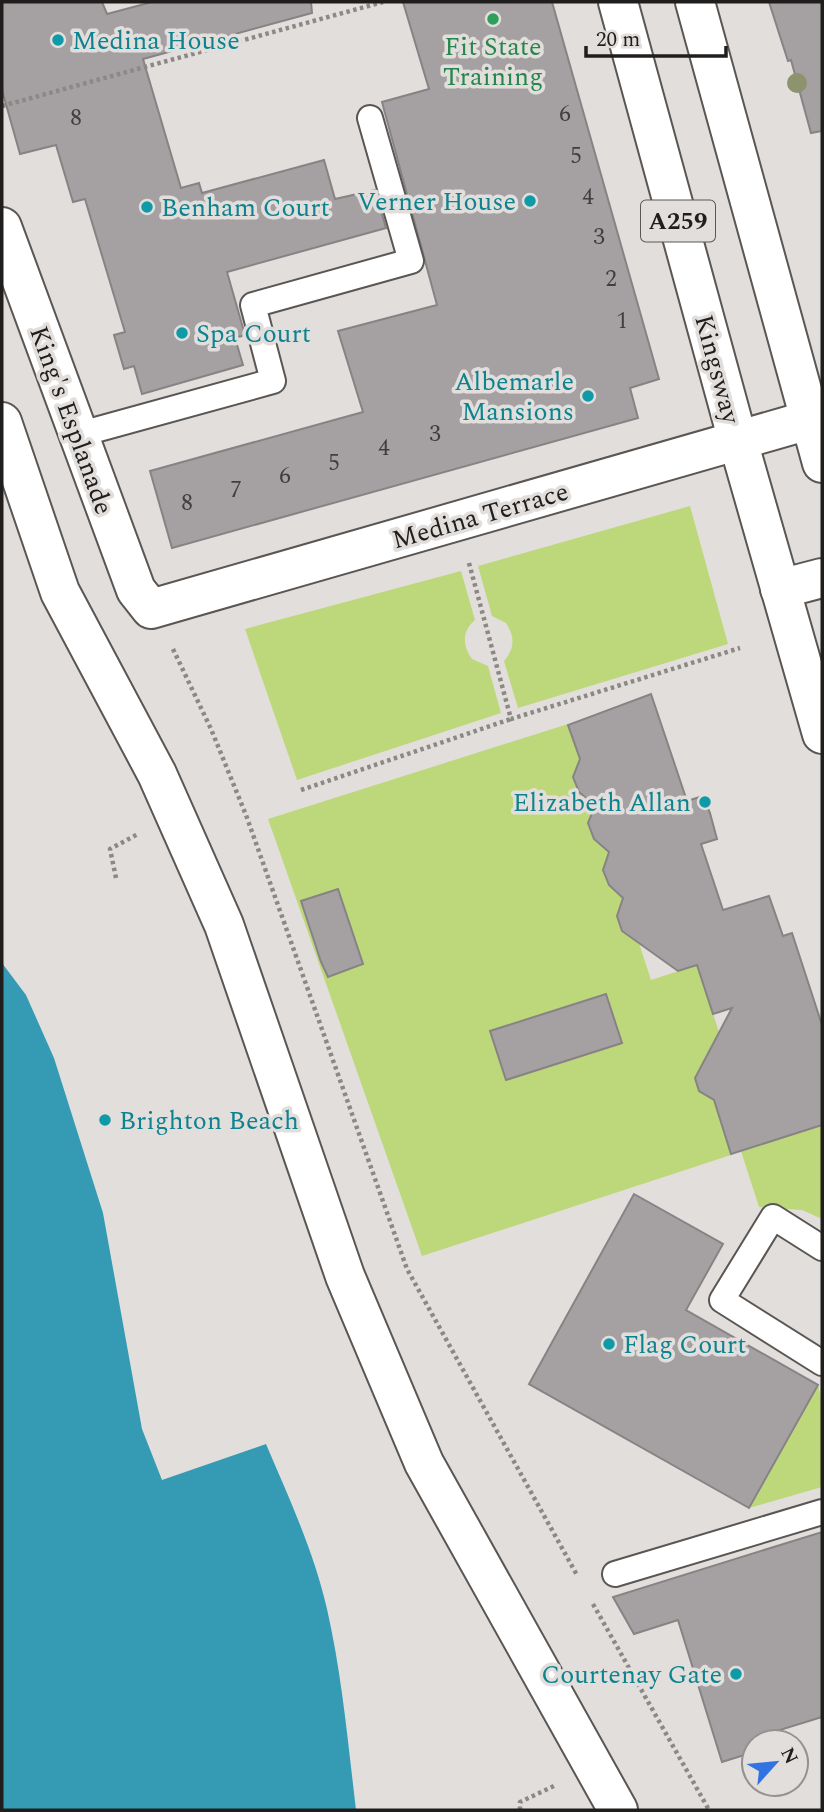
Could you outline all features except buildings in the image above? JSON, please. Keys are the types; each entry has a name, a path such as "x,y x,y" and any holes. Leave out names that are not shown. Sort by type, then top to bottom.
{"street":[{"name":"Kingsway","path":"618,2 738,441 822,734"},
{"name":"A259","path":"695,2 822,463"},
{"name":"King's Esplanade","path":"2,227 135,590 151,609"},
{"name":"Medina Terrace","path":"151,609 809,420"},
{"path":"2,422 60,592 157,774 223,925 345,1276 424,1463 618,1810"},
{"path":"780,589 822,578"}],"lane":[{"path":"77,435 274,381 253,305 411,261 370,118"},
{"path":"822,1248 774,1217 722,1300 822,1363"},
{"path":"615,1574 822,1512"}],"path":[{"path":"2,106 383,2"},
{"path":"467,559 511,719"},
{"path":"151,609 194,690 246,815 407,1269 583,1587"},
{"path":"301,790 511,719 740,648"},
{"path":"113,861 116,878"},
{"path":"590,1599 709,1810"},
{"path":"520,1802 520,1810"}],"green space":[{"path":"690,506 728,644 518,708 504,661 512,647 511,633 506,623 492,616 478,566"},
{"path":"461,571 475,620 466,633 466,649 472,659 488,666 501,713 297,780 245,629"},
{"path":"568,724 651,980 697,965 727,1056 731,1155 422,1256 268,819"},
{"path":"822,1125 822,1219 802,1210 759,1207 741,1151"},
{"path":"818,1385 822,1400 822,1487 749,1508"}],"water":[{"path":"2,963 26,995 54,1058 103,1213 142,1429 162,1480 266,1444 292,1505 327,1609 337,1659 356,1810 2,1810"}],"place":[{"name":"Fit State Training","path":"493,19"},
{"name":"Medina House","path":"58,40"},
{"name":"Verner House","path":"530,201"},
{"name":"Benham Court","path":"147,207"},
{"name":"Spa Court","path":"182,333"},
{"name":"Albemarle Mansions","path":"588,396"},
{"name":"Elizabeth Allan","path":"705,802"},
{"name":"Brighton Beach","path":"105,1120"},
{"name":"Flag Court","path":"609,1344"},
{"name":"Courtenay Gate","path":"736,1674"}]}
